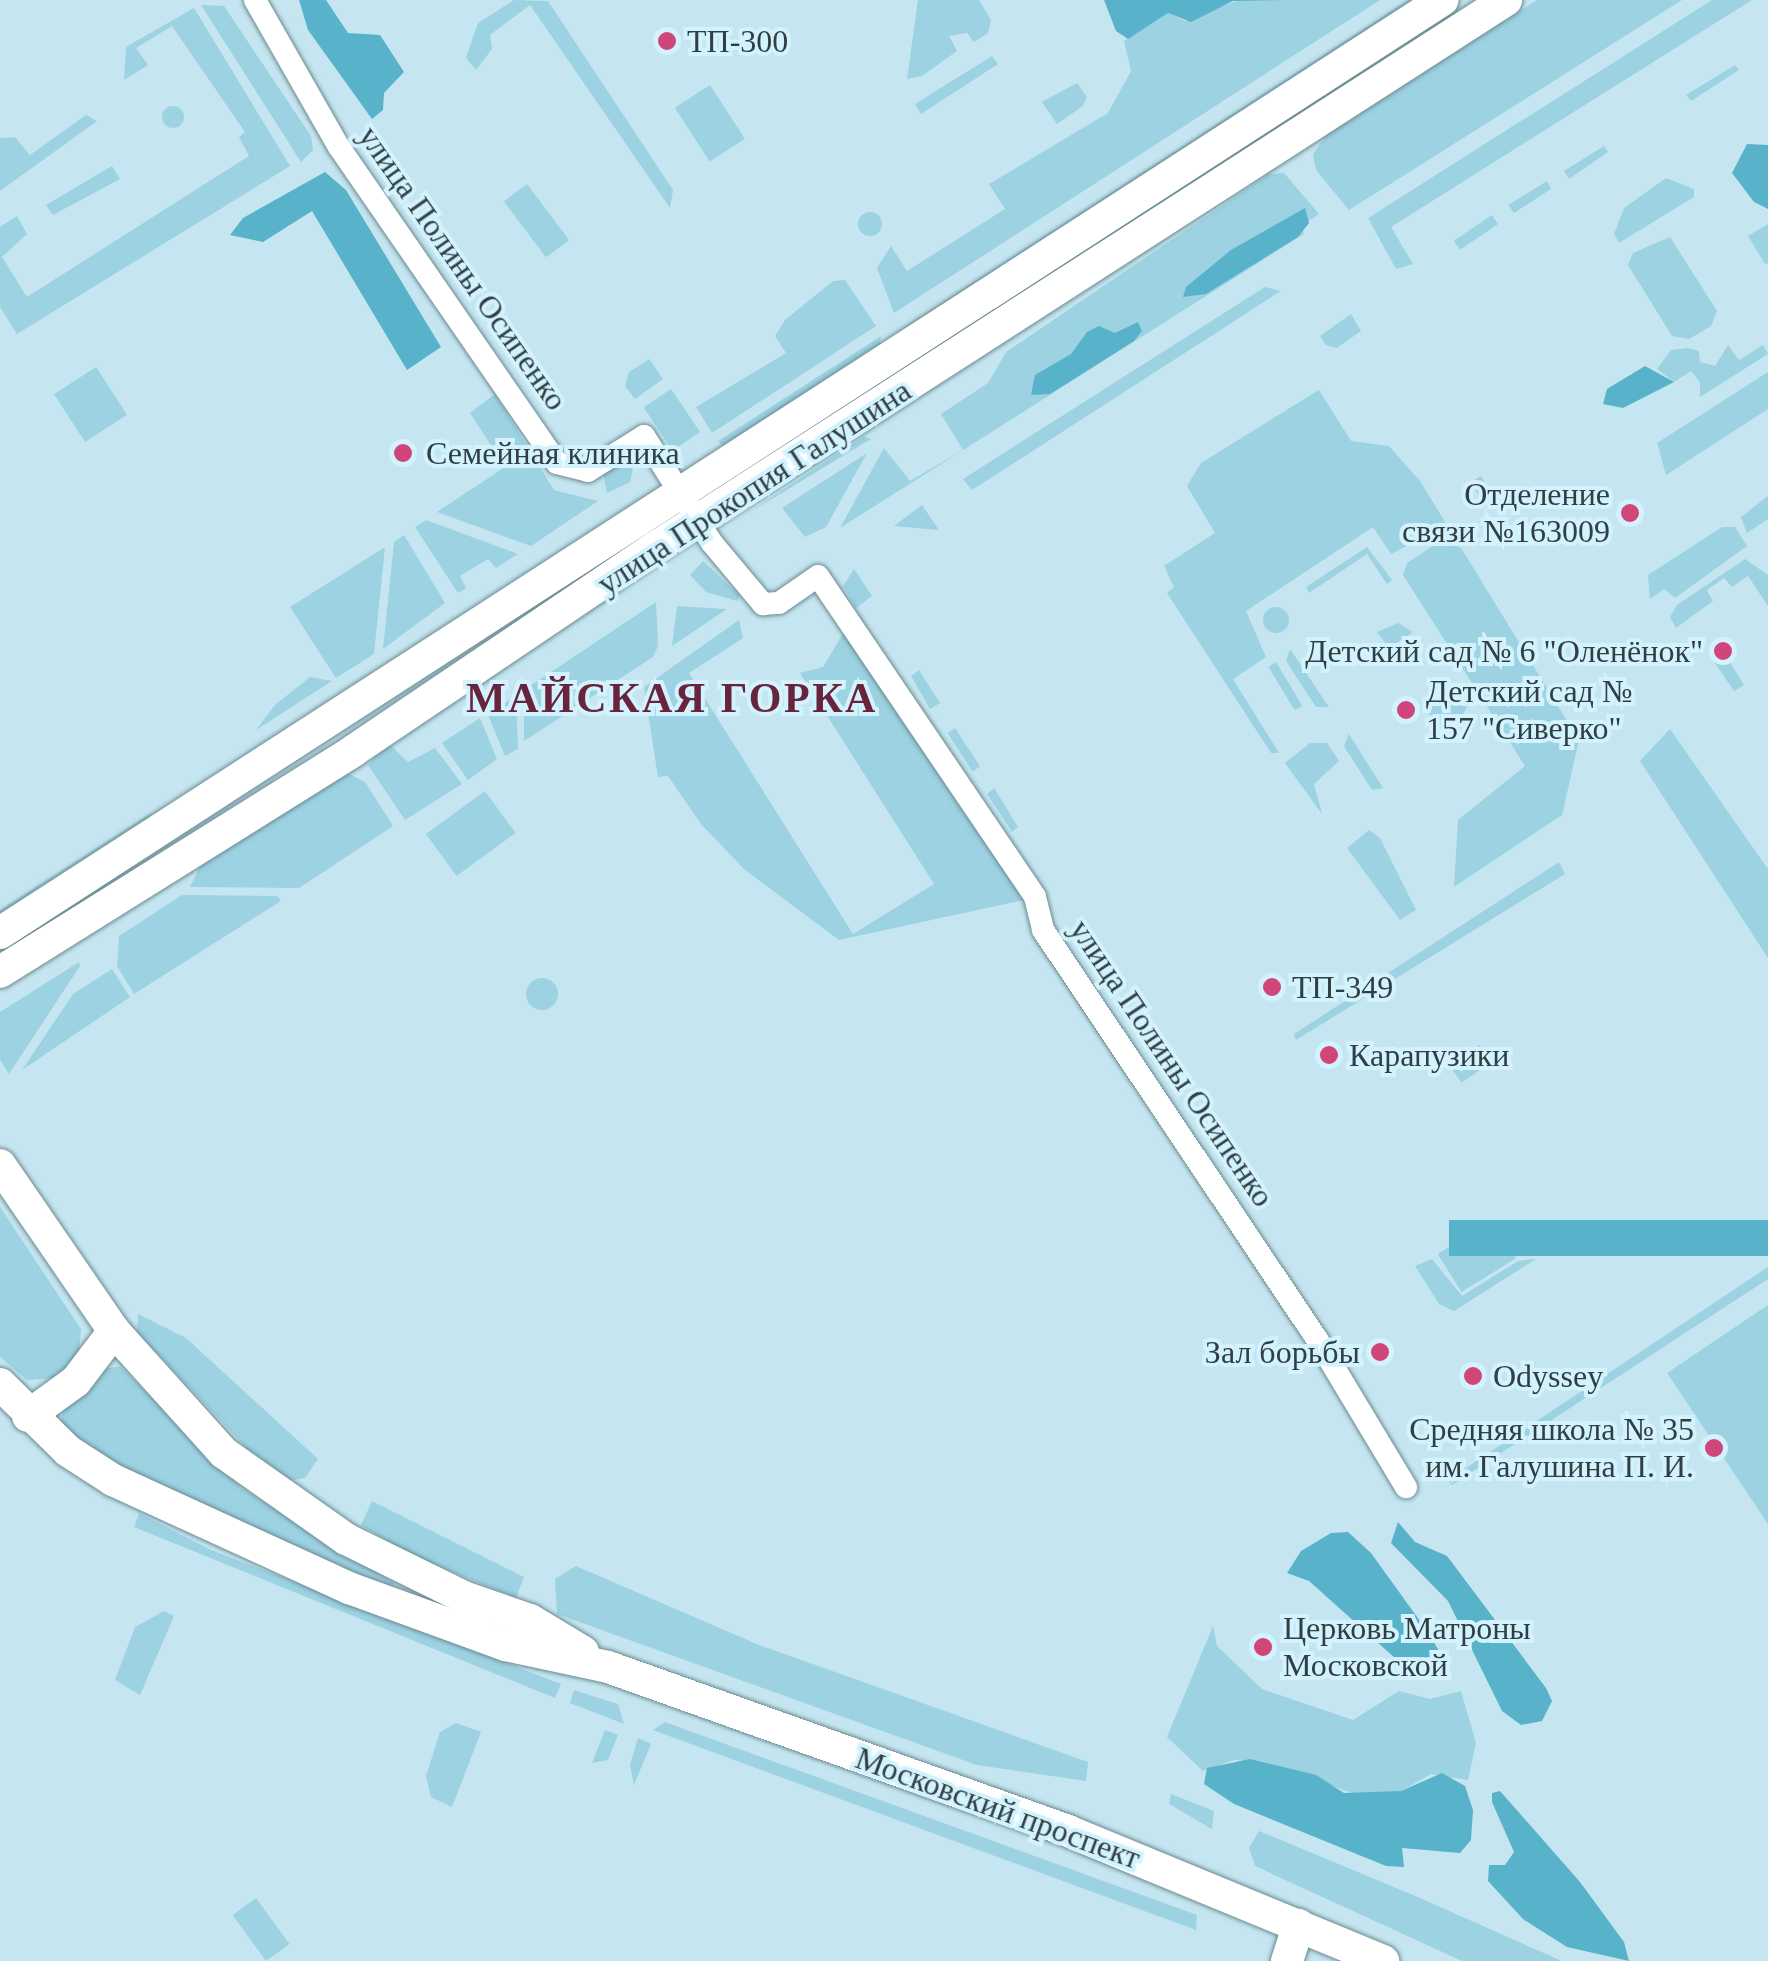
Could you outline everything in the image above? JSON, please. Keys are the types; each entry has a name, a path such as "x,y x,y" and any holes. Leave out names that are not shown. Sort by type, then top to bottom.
{"main road":[{"name":"улица Прокопия Галушина","path":"0,933 1442,0"},
{"name":"улица Прокопия Галушина","path":"0,972 353,751 1506,0"},
{"name":"Московский проспект","path":"0,1166 114,1331 224,1453 312,1520 464,1597 530,1620 608,1668"},
{"path":"28,1416 76,1381 114,1331"},
{"name":"Московский проспект","path":"0,1384 28,1416 113,1480 216,1533 506,1645 608,1668 1068,1832 1383,1961"},
{"path":"1288,1961 1299,1925"}],"street":[{"name":"улица Полины Осипенко","path":"255,0 339,147 557,463 588,471 644,436 700,522 764,604 779,604 818,576 1035,896 1043,930 1316,1339 1406,1487"}],"shaded area":[{"path":"299,0 326,0 348,33 380,35 404,72 384,93 383,110 372,119 308,30"},
{"path":"514,0 548,1 673,190 670,208 530,5 490,35 492,49 476,70 466,58 478,23"},
{"path":"918,0 979,0 991,20 988,33 974,42 967,33 949,36 957,51 922,76 907,79"},
{"path":"1104,0 1289,0 1233,1 1191,22 1168,13 1128,39 1116,31"},
{"path":"1239,0 1380,0 894,313 877,268 891,246 907,271 1005,209 989,184 1108,113 1131,71 1124,41 1168,13 1185,21"},
{"path":"1408,0 1422,0 916,327 903,328"},
{"path":"1537,0 1682,0 1349,210 1316,170 1313,154 1328,133"},
{"path":"1712,0 1752,0 1391,227 1413,264 1396,269 1368,218"},
{"path":"201,5 224,6 311,136 313,150 301,162"},
{"path":"194,8 290,166 17,334 0,307 0,227 17,216 27,234 2,257 27,297 249,156 239,137 245,132 172,26 136,48 148,65 124,80 126,47"},
{"path":"992,56 998,64 921,114 915,104"},
{"path":"1735,65 1739,70 1691,101 1686,95"},
{"path":"1077,83 1087,97 1083,106 1057,124 1042,102"},
{"path":"710,85 745,139 710,162 675,108"},
{"path":"173,106 181,109 181,125 173,128 165,125 162,117 165,109"},
{"path":"86,115 97,121 0,191 0,138 15,137 30,155"},
{"path":"1747,144 1768,145 1768,209 1754,202 1732,173"},
{"path":"1604,146 1608,152 1569,179 1564,171"},
{"path":"112,166 120,179 53,215 46,205"},
{"path":"325,172 346,190 441,347 407,370 312,211 263,242 230,235 243,218"},
{"path":"1284,173 1319,214 1301,226 1304,234 840,528 884,448 910,481 963,450 941,414 988,383 1006,352 1269,174"},
{"path":"1666,178 1694,189 1694,197 1619,243 1614,234 1624,208"},
{"path":"1547,181 1551,189 1514,213 1508,205"},
{"path":"527,184 569,240 546,257 504,201"},
{"path":"1305,208 1309,223 1298,237 1206,294 1183,297 1186,287 1231,250"},
{"path":"870,212 879,215 879,233 870,236 861,233 858,224 861,215"},
{"path":"1492,215 1498,224 1460,250 1454,241"},
{"path":"1768,224 1768,263 1765,264 1748,236"},
{"path":"1670,237 1717,311 1711,326 1689,339 1672,336 1628,265 1633,253"},
{"path":"845,280 876,326 712,433 696,407 786,353 775,336 785,320 833,281"},
{"path":"1265,287 1281,291 972,490 963,479"},
{"path":"1351,314 1361,331 1337,348 1326,345 1320,336"},
{"path":"1138,322 1142,331 1134,341 1050,394 1031,395 1035,375 1071,354 1087,332 1099,326 1115,333"},
{"path":"881,336 880,345 725,449 718,441"},
{"path":"1728,345 1739,360 1763,345 1768,354 1700,397 1700,382 1691,371 1674,382 1657,369 1671,350 1688,348 1699,351 1700,362 1715,366"},
{"path":"649,359 663,379 635,399 625,386 629,372"},
{"path":"1645,366 1674,382 1623,408 1603,404 1607,389"},
{"path":"96,367 127,415 85,442 54,394"},
{"path":"1768,372 1768,409 1666,475 1657,443"},
{"path":"671,389 700,432 673,451 644,407"},
{"path":"1319,390 1351,441 1389,446 1420,481 1579,740 1562,815 1454,887 1458,820 1525,766 1403,575 1407,563 1446,537 1441,528 1391,554 1373,527 1246,611 1266,657 1233,679 1279,753 1271,753 1167,593 1174,587 1164,566 1215,533 1187,486 1201,463"},
{"path":"495,394 554,490 598,501 531,546 437,512 505,467 470,413"},
{"path":"864,436 871,439 750,512"},
{"path":"867,453 826,527 805,537 782,508"},
{"path":"628,459 634,463 630,482 607,493 603,474"},
{"path":"1481,476 1498,503 1488,509 1471,482"},
{"path":"1768,496 1768,519 1747,533 1741,517"},
{"path":"922,505 939,530 894,526"},
{"path":"426,520 518,554 496,568 488,559 460,576 466,588 458,593 415,527"},
{"path":"1722,527 1735,527 1747,546 1675,598 1664,589 1650,599 1648,575"},
{"path":"404,535 445,603 383,649 394,542"},
{"path":"385,547 374,654 336,678 290,607"},
{"path":"1367,547 1392,580 1387,584 1367,554 1309,593 1306,587"},
{"path":"1745,559 1768,575 1768,606 1748,576 1732,587 1724,578 1707,590 1713,601 1676,628 1670,617 1677,605"},
{"path":"703,561 740,596 737,601 706,592 690,575"},
{"path":"854,569 872,596 856,608 843,586"},
{"path":"656,602 658,646 653,657 524,741 524,690"},
{"path":"677,606 727,609 672,646"},
{"path":"1276,607 1285,611 1289,620 1285,629 1276,633 1267,629 1263,620 1267,611"},
{"path":"739,620 743,638 689,673 853,934 934,884 800,673 823,667 850,622 1024,900 839,940 744,869 701,824 668,776 658,777 644,687"},
{"path":"1398,623 1413,632 1389,648 1377,632"},
{"path":"1290,649 1329,707 1316,707 1286,661"},
{"path":"1723,651 1744,685 1734,691 1714,662"},
{"path":"1276,662 1302,706 1295,710 1268,667"},
{"path":"919,670 940,703 930,709 911,676"},
{"path":"310,677 332,681 256,730 275,705"},
{"path":"1450,691 1464,691 1470,701 1462,716 1439,730 1426,709"},
{"path":"516,696 518,749 505,756 488,715"},
{"path":"480,718 497,759 468,780 442,743"},
{"path":"955,728 980,767 973,771 947,733"},
{"path":"1670,729 1768,869 1768,958 1640,761"},
{"path":"1349,734 1383,788 1372,790 1344,746"},
{"path":"388,743 408,762 435,748 462,784 405,820 368,765"},
{"path":"1310,743 1327,743 1339,761 1314,784 1322,814 1285,763"},
{"path":"345,772 365,782 393,826 299,888 190,887 203,860"},
{"path":"994,788 1018,827 1012,832 987,794"},
{"path":"485,791 516,833 457,876 426,834"},
{"path":"151,813 150,820 0,918 0,910"},
{"path":"1369,830 1380,838 1416,910 1400,920 1347,848"},
{"path":"1559,862 1565,874 1296,1040 1294,1034"},
{"path":"182,895 277,896 281,901 134,994 117,966 119,936"},
{"path":"79,962 9,1074 0,1060 0,1012"},
{"path":"112,969 130,997 22,1070 73,994"},
{"path":"542,978 553,983 558,994 553,1005 542,1010 531,1005 526,994 531,983"},
{"path":"1479,1045 1491,1062 1462,1083 1450,1066"},
{"path":"0,1207 81,1329 79,1357 54,1378 27,1380 0,1357"},
{"path":"1449,1220 1768,1220 1768,1256 1449,1256"},
{"path":"1492,1220 1516,1258 1462,1292 1438,1254"},
{"path":"1432,1259 1462,1296 1518,1261 1536,1259 1454,1311 1439,1304 1415,1266"},
{"path":"1768,1267 1768,1279 1452,1485 1448,1480"},
{"path":"1768,1305 1768,1524 1667,1373"},
{"path":"138,1314 186,1338 318,1459 305,1478 287,1481 256,1458 137,1332"},
{"path":"121,1367 242,1488 394,1583 391,1590 247,1529 90,1451 60,1426 64,1405 104,1368"},
{"path":"372,1501 524,1577 516,1598 414,1556 361,1525"},
{"path":"139,1513 211,1550 561,1684 555,1698 134,1527"},
{"path":"1398,1522 1415,1542 1447,1556 1546,1688 1552,1701 1542,1721 1521,1725 1502,1711 1448,1601 1391,1543"},
{"path":"1348,1532 1371,1553 1425,1628 1438,1649 1438,1665 1405,1667 1309,1581 1287,1573 1301,1551 1331,1533"},
{"path":"576,1566 759,1645 1088,1762 1086,1781 977,1765 557,1614 555,1579"},
{"path":"164,1611 174,1616 140,1695 115,1680 135,1627"},
{"path":"1213,1626 1217,1646 1262,1689 1353,1720 1399,1691 1430,1699 1461,1691 1476,1743 1468,1780 1431,1774 1401,1791 1355,1794 1261,1761 1234,1760 1203,1771 1167,1737"},
{"path":"574,1690 618,1704 624,1724 570,1703"},
{"path":"665,1722 1197,1915 1196,1930 653,1730"},
{"path":"456,1723 481,1732 452,1807 431,1797 426,1776 440,1732"},
{"path":"605,1730 618,1735 608,1760 592,1763"},
{"path":"638,1738 651,1744 634,1785 630,1765"},
{"path":"1250,1759 1316,1775 1344,1793 1401,1791 1442,1773 1465,1786 1473,1810 1471,1840 1460,1853 1402,1848 1404,1867 1386,1866 1234,1804 1204,1784 1207,1768"},
{"path":"1500,1791 1580,1882 1624,1942 1629,1961 1567,1947 1523,1919 1488,1881 1489,1865 1505,1865 1514,1852 1492,1802 1492,1793"},
{"path":"1171,1794 1214,1811 1212,1829 1169,1804"},
{"path":"1259,1831 1562,1961 1462,1961 1255,1866 1249,1848"},
{"path":"256,1898 290,1944 266,1961 233,1915"}],"place":[{"name":"ТП-300","path":"667,41"},
{"name":"Семейная клиника","path":"403,453"},
{"name":"Отделение связи №163009","path":"1630,513"},
{"name":"Детский сад № 6 \"Оленёнок\"","path":"1723,651"},
{"name":"Детский сад № 157 \"Сиверко\"","path":"1406,710"},
{"name":"ТП-349","path":"1272,987"},
{"name":"Карапузики","path":"1329,1055"},
{"name":"Зал борьбы","path":"1380,1352"},
{"name":"Odyssey","path":"1473,1376"},
{"name":"Средняя школа № 35 им. Галушина П. И.","path":"1714,1448"},
{"name":"Церковь Матроны Московской","path":"1263,1647"}],"district":[{"name":"МАЙСКАЯ ГОРКА","path":"672,698"}]}
